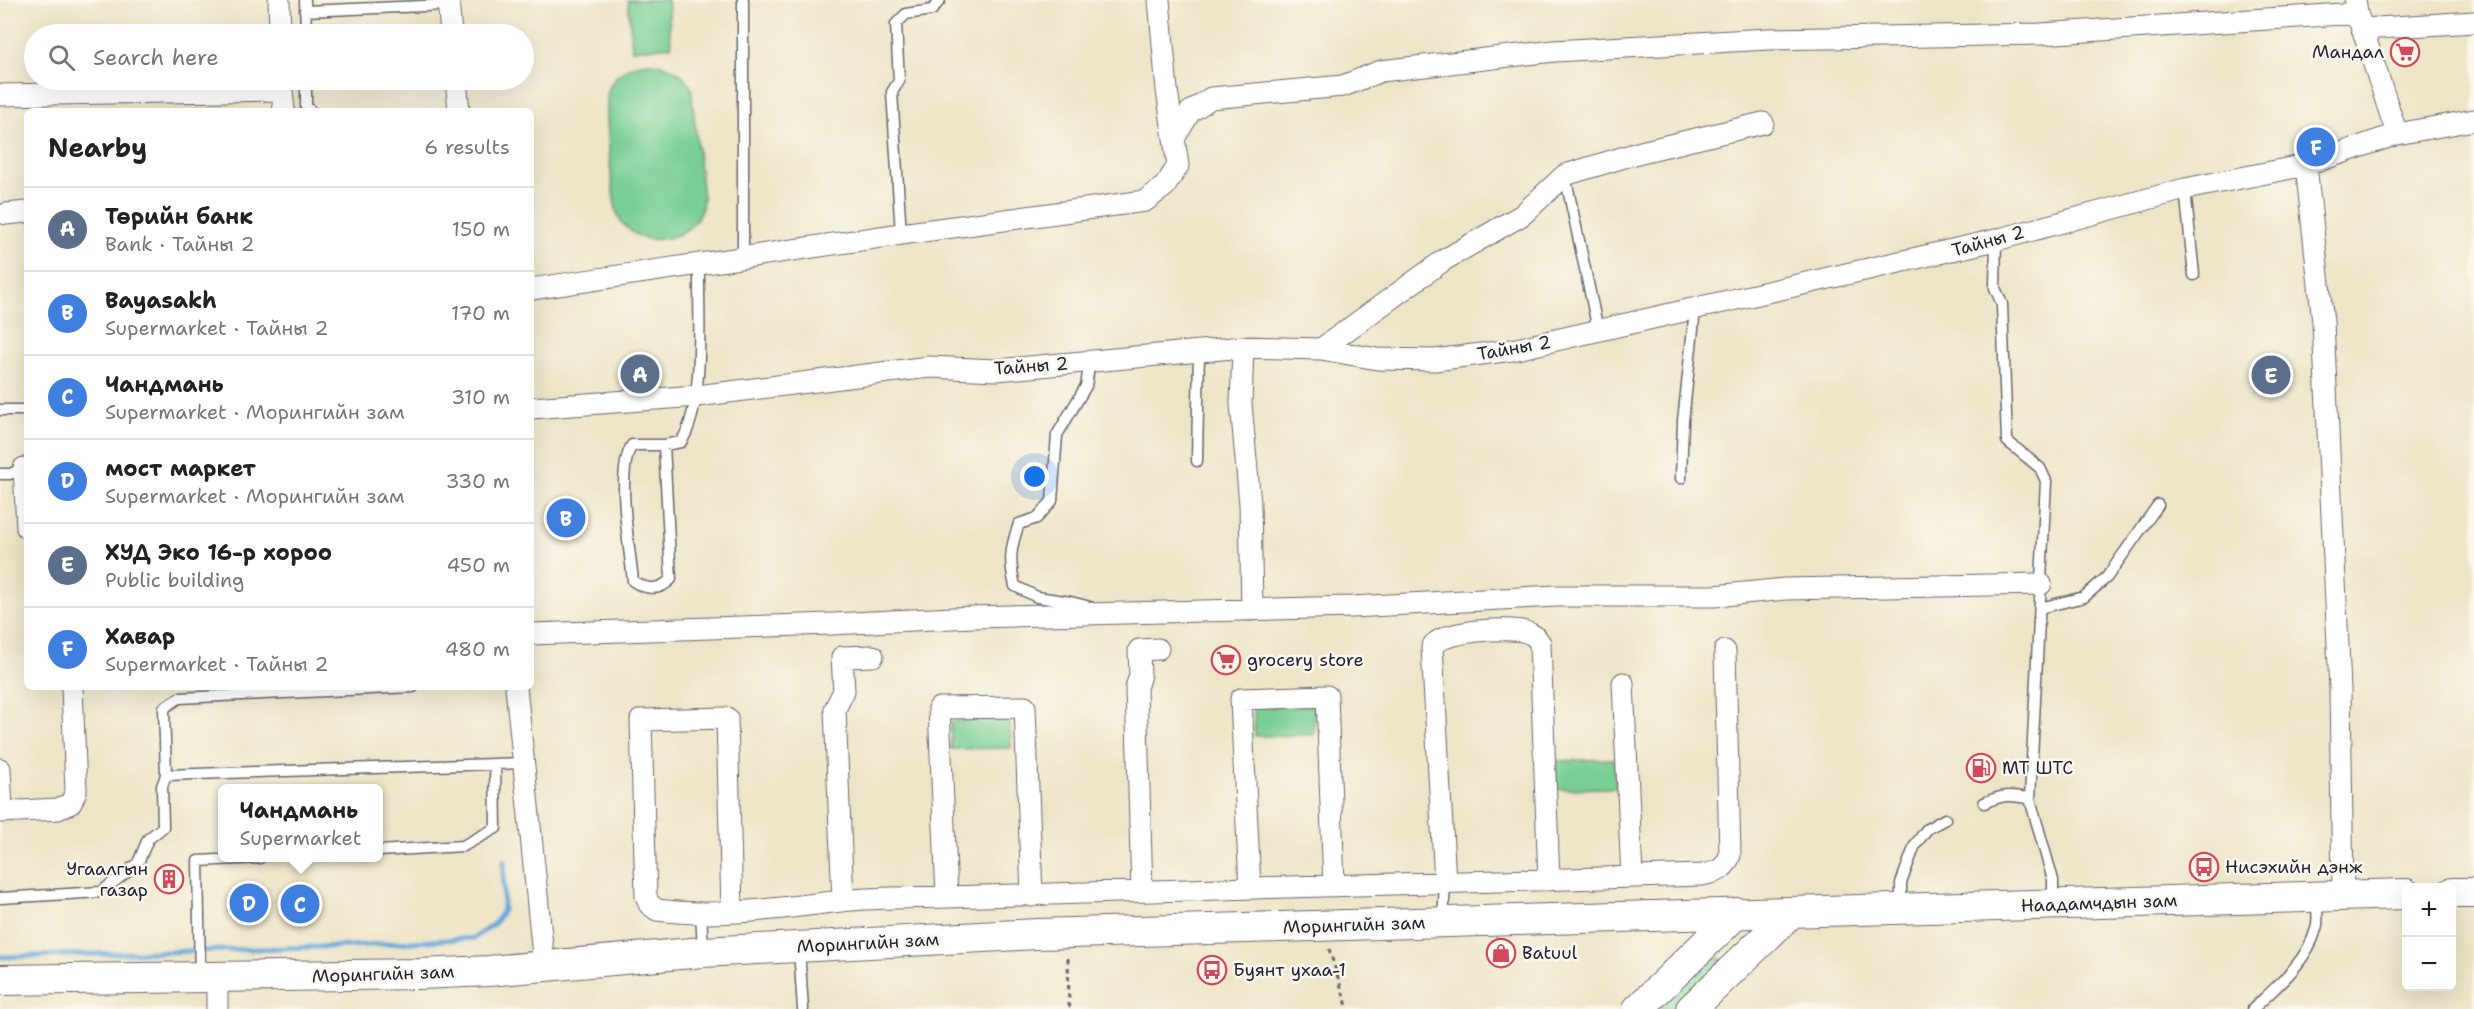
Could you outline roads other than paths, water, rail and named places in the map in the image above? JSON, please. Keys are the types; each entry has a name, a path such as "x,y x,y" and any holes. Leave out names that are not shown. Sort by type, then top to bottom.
{"main road":[{"path":"2456,893 2474,893"},
{"name":"Наадамчдын зам","path":"1791,913 2402,894"},
{"name":"Морингийн зам","path":"0,980 206,971 419,974 703,952 1072,933 1791,913"},
{"path":"1691,1009 1791,913"},
{"path":"1638,1009 1737,914"}],"street":[{"path":"279,0 280,24"},
{"path":"534,289 901,234 1145,201 1165,186 1178,166 1167,90 1159,0"},
{"path":"448,2 450,24"},
{"path":"1175,137 1190,112 1211,98 1343,86 1381,71 1554,51 1768,39 2041,34 2358,14 2474,22"},
{"path":"2358,14 2397,134"},
{"path":"0,95 140,90"},
{"path":"282,90 284,108"},
{"path":"457,90 459,108"},
{"name":"Тайны 2","path":"534,408 697,396 929,367 997,370 1244,347 1321,348 1377,359 1435,360 1512,350 1996,240 2185,189 2306,165 2397,134 2474,120"},
{"path":"1321,348 1444,260 1522,215 1565,175 1641,152 1763,123"},
{"path":"2306,165 2320,284 2340,689 2329,896"},
{"path":"6,214 24,212"},
{"path":"1244,347 1240,404 1250,504 1252,610"},
{"path":"534,634 1252,610 1556,596 1714,596 1785,589 1855,590 2041,584"},
{"path":"1446,882 1432,647 1435,641 1444,637 1474,632 1506,631 1528,632 1540,643 1549,880"},
{"path":"1142,891 1136,688 1140,675 1139,650 1158,649"},
{"path":"732,911 727,718 641,720 646,896 649,904 657,910 732,911 843,901 1702,875 1718,872 1727,865 1731,843 1725,651"},
{"path":"843,901 835,709 844,691 842,657 873,656"},
{"path":"1623,683 1632,877"},
{"path":"0,769 1,812 58,809 71,803 76,791 72,690"},
{"path":"516,690 544,965"},
{"path":"1250,888 1241,699 1317,696 1327,696 1334,886"},
{"path":"947,897 939,708 1025,706 1032,896"},
{"path":"206,971 217,1009"}],"lane":[{"path":"743,0 743,257"},
{"path":"901,234 892,92 899,81 896,24 906,14 932,10 940,0"},
{"path":"306,24 305,5 448,2"},
{"path":"306,90 307,108"},
{"path":"1565,175 1598,330"},
{"path":"2185,189 2194,275"},
{"path":"1996,240 1995,288 2002,304 2007,441 2040,468 2046,481 2030,799 2053,880 2053,905"},
{"path":"664,446 671,579 666,585 657,588 642,587 633,582 624,483 626,455 632,446 664,446 681,442 690,429 697,396 699,265"},
{"path":"1681,478 1683,421 1695,310"},
{"path":"1197,461 1199,351"},
{"path":"1090,361 1086,386 1057,435 1052,501 1037,518 1019,524 1011,545 1011,568 1015,586 1037,597 1071,602 1092,608 1100,614"},
{"path":"0,410 24,410"},
{"path":"0,474 10,474 24,469"},
{"path":"2040,608 2084,597 2107,577 2158,505"},
{"path":"0,898 101,892 138,863 148,839 163,827 162,786 166,775 164,708 179,698 349,690"},
{"path":"166,775 524,763"},
{"path":"383,851 463,846 496,828 495,764"},
{"path":"1984,803 2000,795 2011,794 2030,799"},
{"path":"1901,909 1901,883 1916,845 1927,830 1945,819"},
{"path":"206,971 200,942 198,861 218,860"},
{"path":"1443,922 1446,882"},
{"path":"2253,1009 2295,967 2308,949 2329,896"},
{"path":"701,912 703,952"},
{"path":"799,946 803,1009"}],"waterway":[{"path":"0,957 351,946 474,938 495,923 503,910 504,861"}],"place":[{"name":"Мандал","path":"2405,52"},
{"name":"Хавар","path":"2316,147"},
{"name":"Төрийн банк","path":"640,374"},
{"name":"ХУД Эко 16-р хороо","path":"2271,375"},
{"name":"Bayasakh","path":"566,518"},
{"name":"grocery store","path":"1226,660"},
{"name":"MT ШТС","path":"1981,768"},
{"name":"Нисэхийн дэнж","path":"2204,867"},
{"name":"Угаалгын газар","path":"169,879"},
{"name":"мост маркет","path":"249,903"},
{"name":"Чандмань","path":"300,904"},
{"name":"Batuul","path":"1501,953"},
{"name":"Буянт ухаа-1","path":"1212,970"}]}
